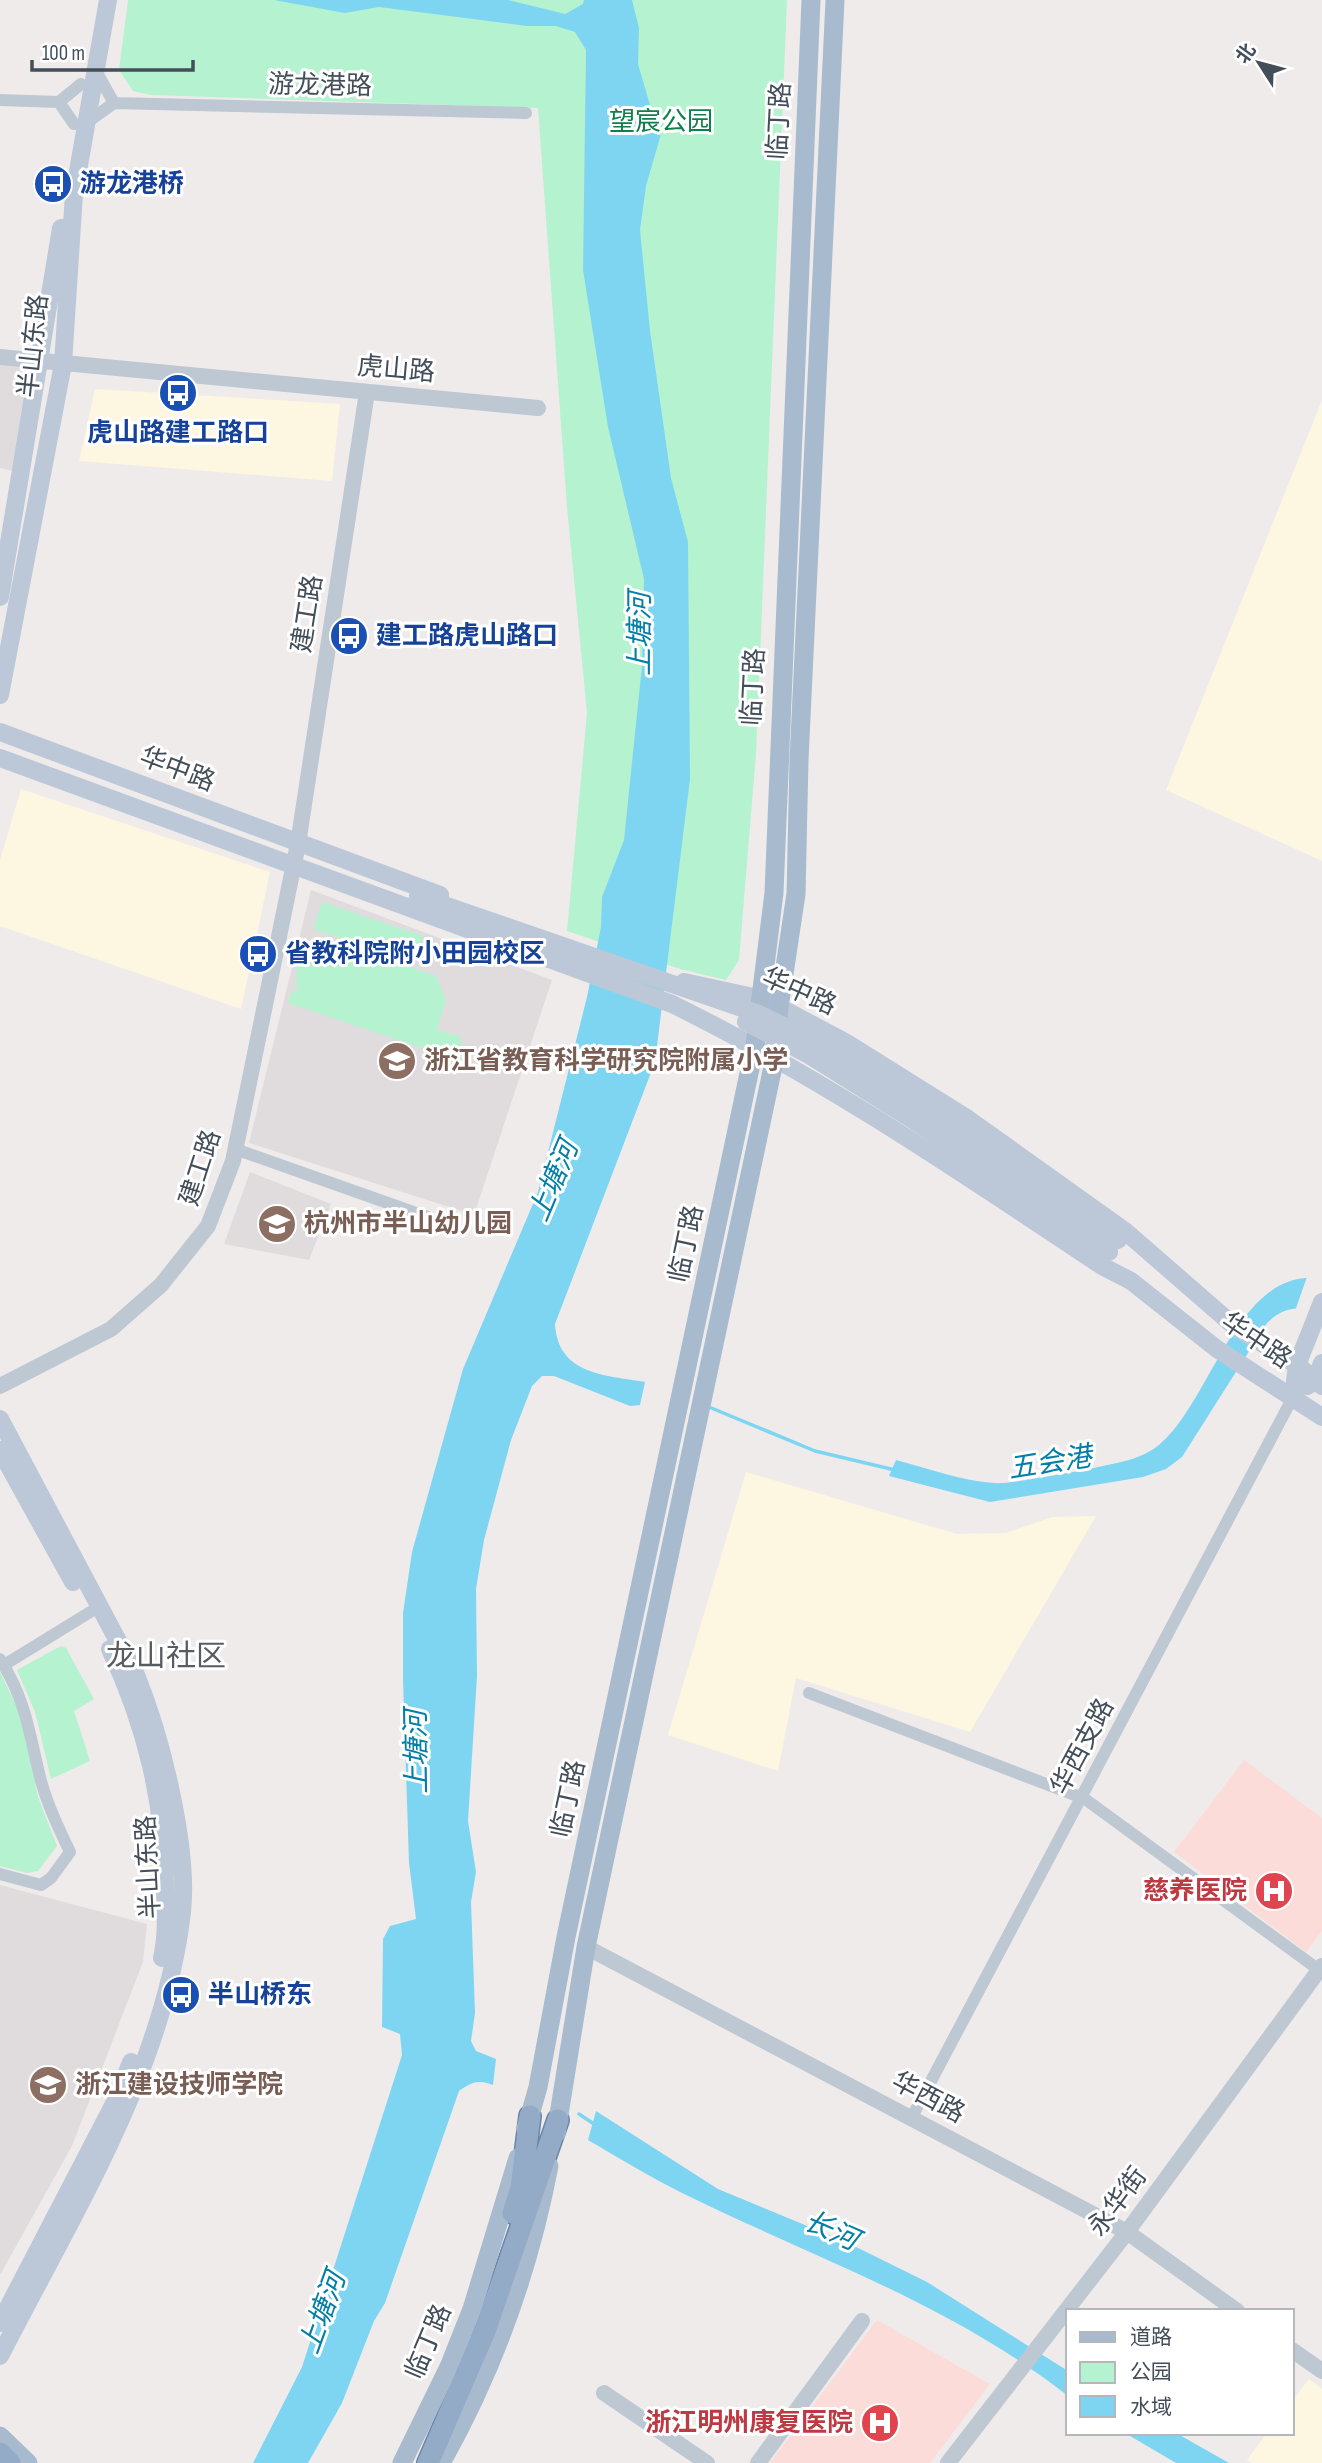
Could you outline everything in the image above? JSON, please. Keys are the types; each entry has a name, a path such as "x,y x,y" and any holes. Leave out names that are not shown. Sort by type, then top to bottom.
{"highway":[{"path":"428,2463 466,2380 529,2189 530,2116"},
{"path":"418,2463 441,2418 558,2120"},
{"path":"0,2453 10,2463"}],"main road":[{"name":"半山东路","path":"0,695 63,364 81,84 96,0"},
{"name":"半山东路","path":"0,597 80,124 96,71 108,0"},
{"name":"临丁路","path":"402,2463 449,2367 472,2309 530,2116 755,1045 758,998 774,893 811,0"},
{"name":"临丁路","path":"441,2463 488,2364 523,2276 537,2231 586,1947 775,1057 779,1007 796,894 799,760 835,0"},
{"name":"华中路","path":"0,732 298,844 676,980 758,998 779,1007 845,1042 968,1119 1125,1231 1233,1325 1297,1365 1318,1384"},
{"name":"华中路","path":"0,758 672,1004 755,1045 929,1151 1102,1266 1131,1280 1217,1349 1322,1417"},
{"name":"华中路","path":"335,857 417,900"},
{"name":"华中路","path":"327,876 417,900 757,1026 910,1118 1113,1246 1153,1258"},
{"name":"华中路","path":"1113,1246 1131,1280"},
{"path":"1293,1397 1297,1365 1322,1302"},
{"path":"1293,1397 1318,1384 1322,1363"},
{"name":"半山东路","path":"0,1419 95,1609 133,1699 149,1751 160,1801 165,1857 165,1943 157,1988 117,2098 0,2323"},
{"name":"半山东路","path":"0,1450 136,1675 155,1728 167,1775 177,1834 182,1910 168,1989 130,2100 0,2356"},
{"path":"0,2436 28,2463"}],"street":[{"path":"59,102 80,124 114,103 96,71"},
{"path":"0,100 59,102 81,84"},
{"name":"游龙港路","path":"114,103 526,113"},
{"path":"0,358 63,364"},
{"name":"虎山路","path":"63,364 538,408"},
{"name":"建工路","path":"0,1386 111,1329 161,1284 208,1226 236,1149 298,844 368,392"},
{"path":"236,1149 450,1225"},
{"name":"华西支路","path":"912,2117 1293,1397"},
{"path":"0,1874 41,1885 51,1878 70,1852 54,1820 42,1782 26,1711 2,1662 95,1609"},
{"path":"809,1693 1082,1797 1320,1968"},
{"name":"华西路","path":"586,1947 1127,2232 1234,2309"},
{"name":"永华街","path":"948,2463 1127,2232 1320,1968"},
{"path":"758,2463 862,2321"},
{"path":"1294,2351 1322,2371"},
{"path":"604,2393 707,2463"}],"shaded area":[{"path":"0,357 40,362 21,473 0,468"},
{"path":"95,389 340,404 332,481 79,461"},
{"path":"1322,400 1322,861 1166,790"},
{"path":"21,789 270,872 241,1009 0,926 0,860"},
{"name":"浙江省教育科学研究院附属小学","path":"311,890 552,980 474,1215 249,1143"},
{"name":"杭州市半山幼儿园","path":"250,1172 331,1204 309,1260 224,1244"},
{"path":"746,1472 957,1534 1006,1533 1052,1517 1096,1516 970,1732 796,1678 778,1771 668,1735"},
{"name":"慈养医院","path":"1244,1760 1322,1818 1322,1931 1306,1952 1174,1852"},
{"name":"浙江建设技师学院","path":"0,1885 147,1924 143,1962 72,2146 0,2275"},
{"name":"浙江明州康复医院","path":"877,2320 990,2384 930,2463 770,2463"},
{"path":"1309,2379 1322,2389 1322,2463 1252,2463 1247,2460 1266,2435 1294,2435 1294,2398"}],"green space":[{"name":"望宸公园","path":"128,0 787,0 756,754 739,960 726,980 680,969 567,931 587,713 567,507 538,108 151,95 133,91 119,70"},
{"path":"322,902 423,936 414,963 313,929"},
{"path":"331,941 436,976 446,1000 437,1030 461,1037 461,1061 288,1003 292,990 299,991 296,973 303,959"},
{"path":"61,1646 66,1648 94,1699 74,1711 90,1761 51,1779 35,1712 17,1670"},
{"path":"0,1672 22,1718 38,1797 57,1846 38,1871 27,1873 0,1866"}],"water":[{"name":"上塘河","path":"274,0 508,0 565,14 583,4 584,0 632,0 639,28 638,64 650,105 663,127 646,186 640,230 650,331 671,478 688,542 690,779 655,1062 555,1324 558,1341 574,1363 600,1374 645,1382 640,1405 630,1406 554,1376 542,1376 532,1386 511,1440 484,1540 476,1589 477,1676 468,1821 476,1872 471,1902 475,2013 471,2041 476,2051 496,2059 493,2085 475,2082 459,2091 385,2303 374,2321 342,2403 308,2463 253,2463 302,2367 402,2055 400,2034 382,2027 383,1939 390,1926 416,1919 409,1863 403,1680 403,1613 412,1552 463,1369 538,1192 587,997 601,927 602,897 624,840 642,666 644,579 608,427 583,270 586,50 575,32 556,26 527,26 379,7 345,13"},
{"path":"1315,1278 1322,1310 1286,1310 1267,1323 1182,1457 1166,1469 1143,1477 990,1502 889,1476 896,1460 970,1480 1004,1483 1125,1461 1151,1451 1177,1425 1245,1317 1265,1296 1288,1282"},
{"path":"596,2111 718,2189 846,2242 927,2282 1066,2370 1066,2395 1024,2364 930,2309 682,2193 588,2140"},
{"path":"1128,2435 1180,2435 1229,2463 1176,2463"}],"pier":[{"path":"1308,1274 1322,1276 1322,1313 1295,1311"}],"waterway":[{"name":"五会港","path":"709,1407 815,1451 895,1470"},
{"name":"长河","path":"579,2114 597,2126"}],"place":[{"name":"游龙港桥","path":"53,184"},
{"name":"虎山路建工路口","path":"178,393"},
{"name":"建工路虎山路口","path":"349,636"},
{"name":"省教科院附小田园校区","path":"258,954"},
{"name":"浙江省教育科学研究院附属小学","path":"397,1061"},
{"name":"杭州市半山幼儿园","path":"277,1224"},
{"name":"慈养医院","path":"1274,1891"},
{"name":"半山桥东","path":"181,1995"},
{"name":"浙江建设技师学院","path":"48,2085"},
{"name":"浙江明州康复医院","path":"880,2423"}],"district":[{"name":"龙山社区","path":"166,1657"}]}
